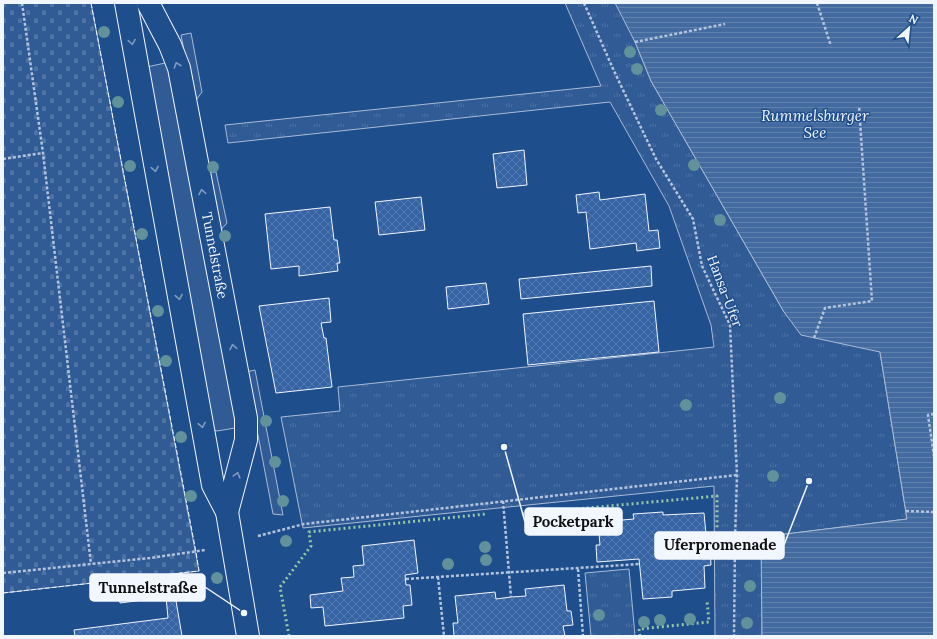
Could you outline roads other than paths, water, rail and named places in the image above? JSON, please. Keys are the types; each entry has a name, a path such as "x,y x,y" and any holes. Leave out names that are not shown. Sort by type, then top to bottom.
{"street":[{"name":"Tunnelstraße","path":"126,3 134,56 213,485 227,512 248,636"},
{"name":"Tunnelstraße","path":"148,3 170,45 179,68 246,418 246,440 227,512"}],"water":[{"name":"Rummelsburger See","path":"615,3 934,3 934,636 762,636 761,537 907,519 880,352 801,335 784,312 651,81 635,42"}],"place":[{"name":"Pocketpark","path":"504,447"},
{"name":"Uferpromenade","path":"809,481"},
{"name":"Tunnelstraße","path":"244,613"}]}
